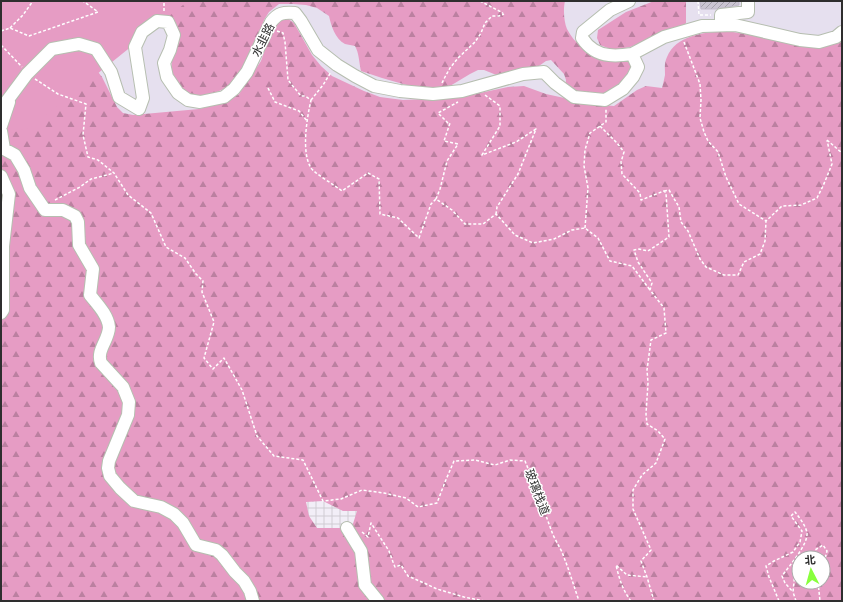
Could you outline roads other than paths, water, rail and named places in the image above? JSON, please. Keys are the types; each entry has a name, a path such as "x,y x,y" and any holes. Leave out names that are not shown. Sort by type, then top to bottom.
{"street":[{"path":"629,1 610,10 583,32 582,38 586,44 593,50 608,56 632,54 664,37 748,12 748,1"},
{"name":"水韭路","path":"1,109 27,74 52,49 79,44 96,48 111,72 119,97 139,109 143,98 135,46 142,32 157,20 168,22 174,35 170,50 164,63 168,77 178,93 188,100 200,102 224,97 234,89 247,72 271,22 276,16 285,12 294,13 301,21 318,50 337,65 374,86 400,91 433,94 467,90 523,74 544,72 555,83 574,97 605,100 623,89 633,77 638,67 632,54"},
{"path":"721,20 735,25 800,40 819,42 836,37 842,32"},
{"path":"1,126 10,96"},
{"path":"1,130 4,149 15,156 24,170 30,188 45,210 63,210 75,216 78,222 79,245 94,269 90,295 105,316 109,327 99,354 99,359 123,387 129,402 128,415 109,461 108,468 110,476 134,501 161,507 174,514 183,523 196,545 216,550 222,555 244,581 254,601"},
{"path":"1,176 9,194 3,246 3,310 1,313"},
{"path":"347,528 361,551 365,585 378,601"}]}
